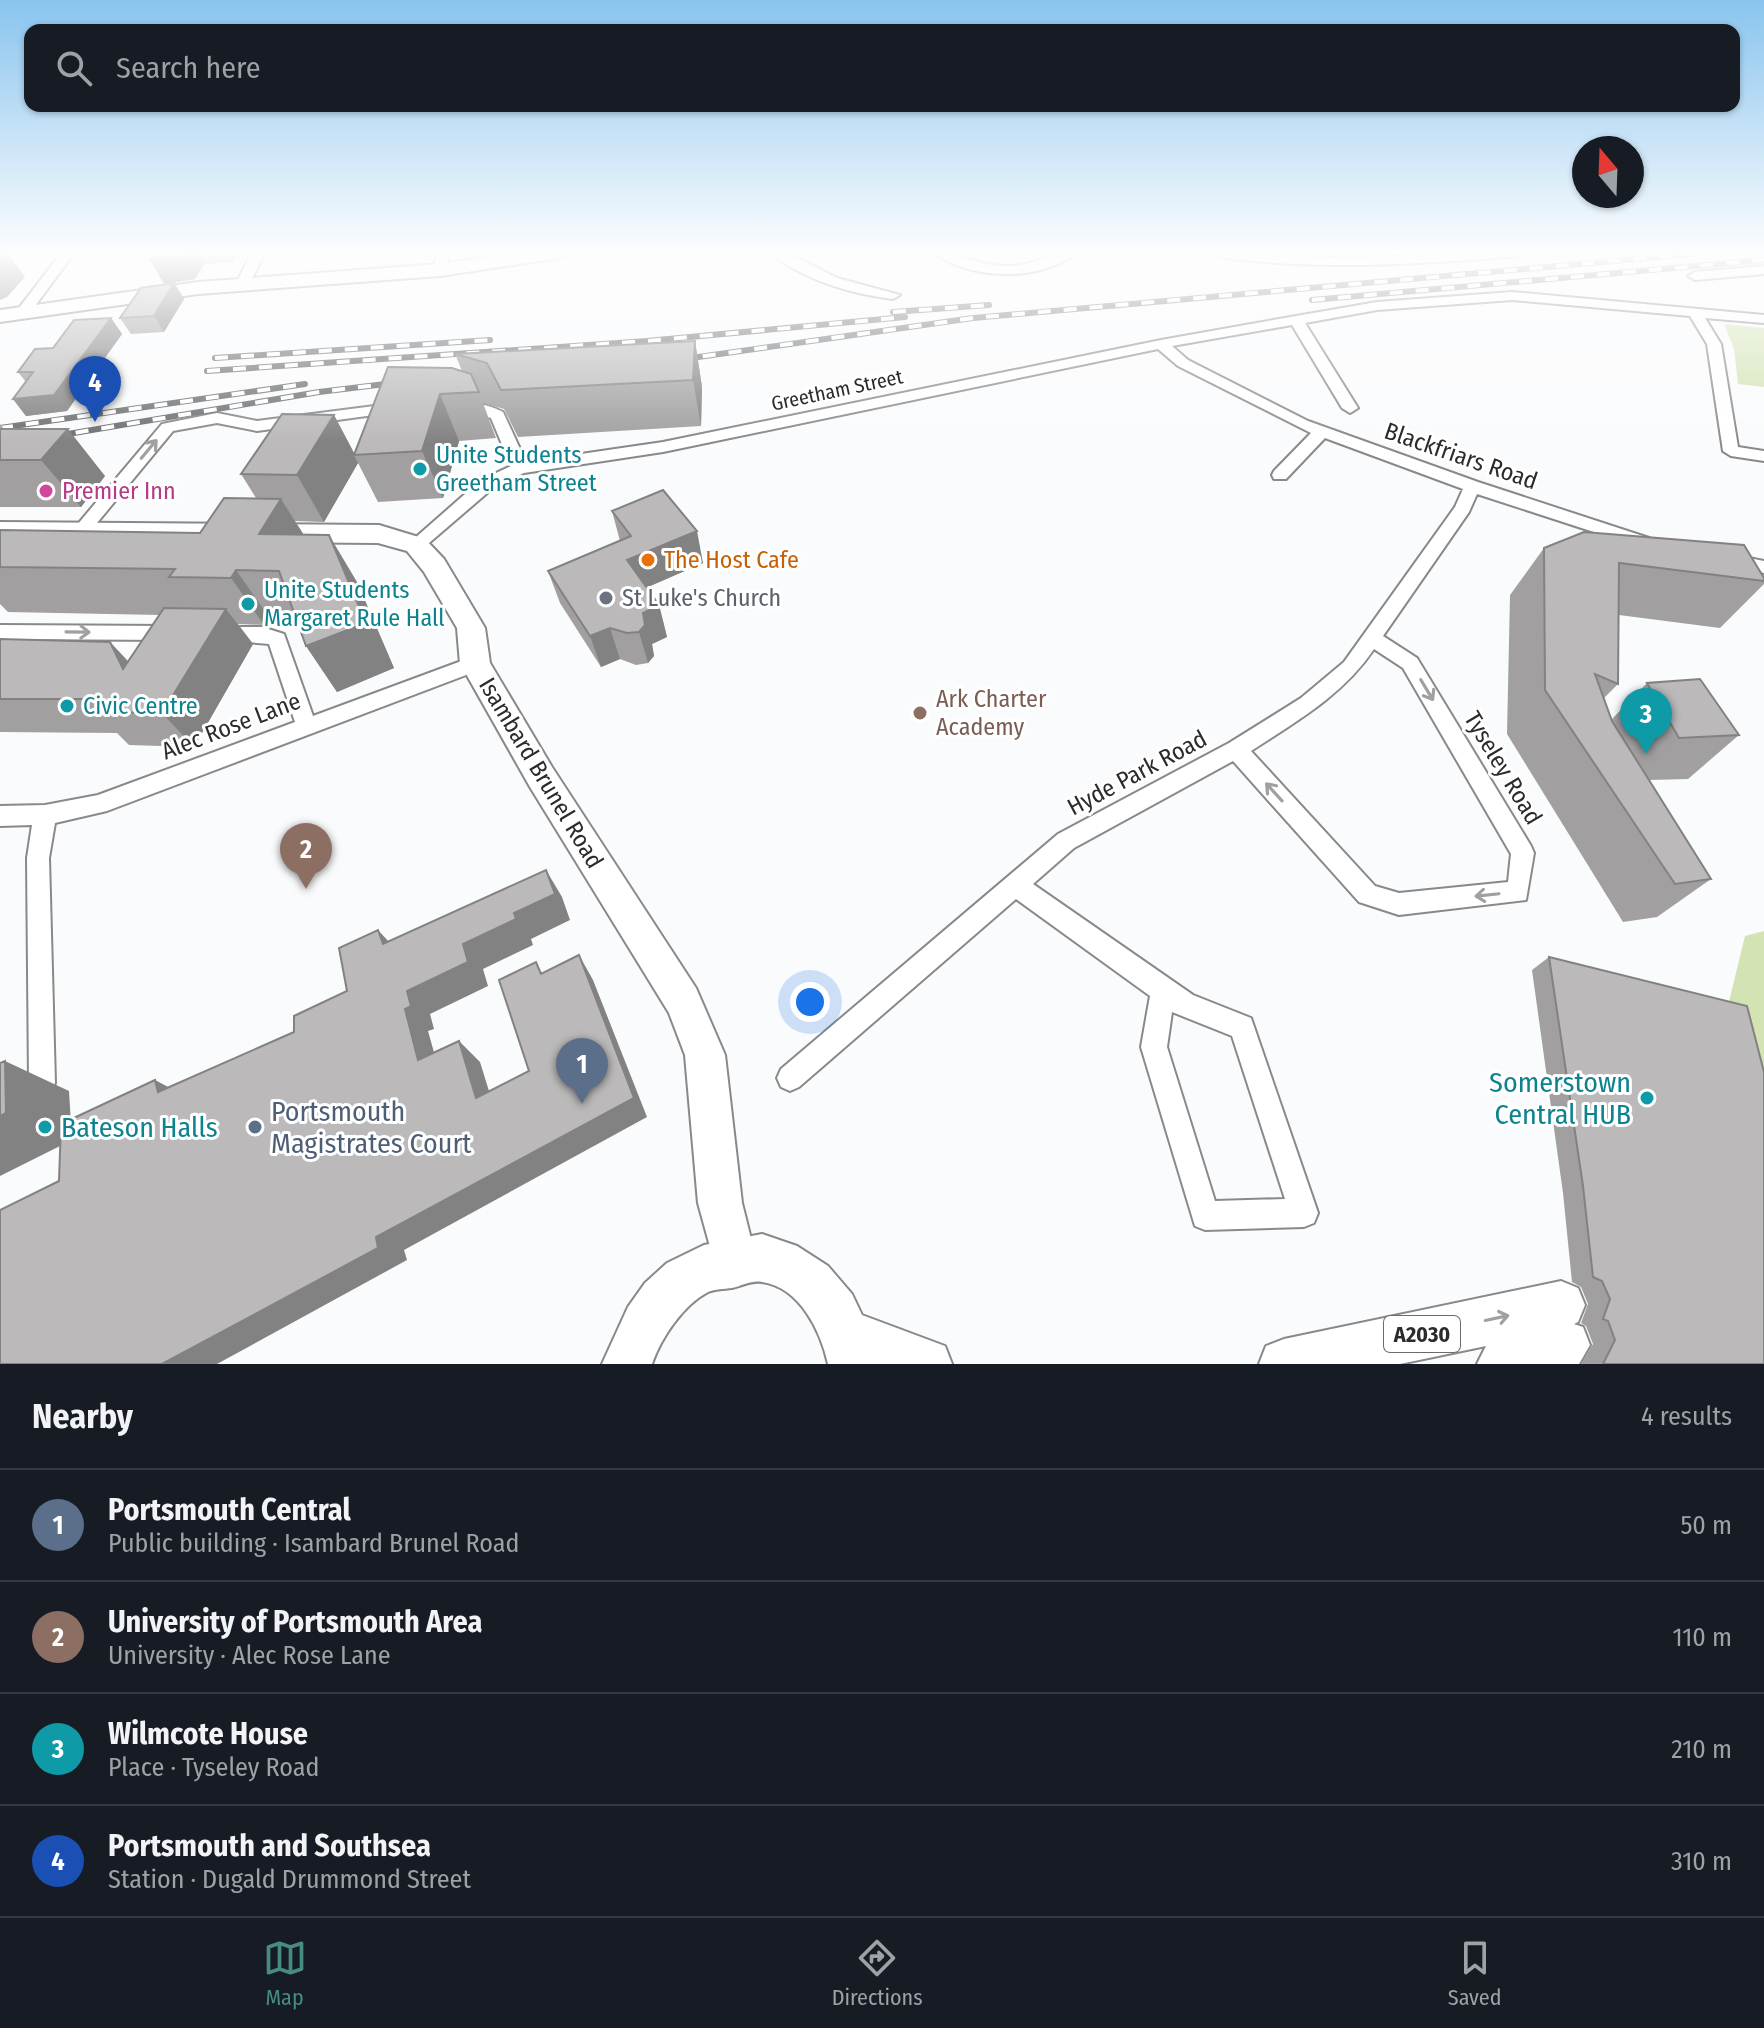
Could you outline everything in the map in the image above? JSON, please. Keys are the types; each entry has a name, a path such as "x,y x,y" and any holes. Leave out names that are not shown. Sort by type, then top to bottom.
{"main road":[{"path":"627,1364 632,1347 662,1298 698,1270 761,1258 801,1273 827,1299 849,1349 927,1364"},
{"name":"A2030","path":"1284,1364 1563,1325 1502,1364"}],"street":[{"path":"0,339 10,316"},
{"name":"Greetham Street","path":"416,545 487,484 520,468 663,447 1161,344 1321,316"},
{"path":"1697,316 1714,344 1731,451 1764,456"},
{"name":"Greetham Street","path":"1726,316 1764,319"},
{"path":"1296,320 1350,408"},
{"name":"Blackfriars Road","path":"1161,344 1194,369 1322,431 1472,486 1635,541 1665,547"},
{"path":"441,405 485,409 498,415 520,468"},
{"path":"81,531 168,427 217,418 257,426 414,407"},
{"path":"1280,475 1322,431"},
{"name":"Hyde Park Road","path":"790,1078 1066,841 1236,749 1308,704 1351,667 1463,508 1472,486"},
{"path":"0,531 379,534 416,545"},
{"name":"Isambard Brunel Road","path":"416,545 434,566 471,628 475,664 541,777 683,1001 705,1055 720,1203 735,1263"},
{"path":"1710,556 1764,567"},
{"path":"0,632 262,634 277,639 306,725"},
{"name":"Tyseley Road","path":"1236,749 1367,894 1399,904 1518,892 1523,853 1410,663 1372,638"},
{"name":"Alec Rose Lane","path":"0,816 45,815 99,804 475,664"},
{"path":"42,1083 38,858 45,815"},
{"path":"1016,885 1185,1005 1242,1027 1304,1213 1205,1216 1154,1047 1163,991"}],"green space":[{"path":"1724,324 1764,328 1764,387 1738,384 1734,349"},
{"path":"1764,931 1764,1129 1725,1018 1745,936"}],"building":[{"path":"122,316 154,316 154,316 120,318"},
{"path":"111,318 54,395 13,399 33,372 18,372 35,349 53,348 74,320"},
{"path":"695,341 693,380 501,390 487,363 455,354"},
{"path":"388,367 452,368 471,374 479,392 440,394 422,451 354,455"},
{"path":"282,414 334,415 297,475 241,474"},
{"path":"0,429 68,429 41,460 0,460"},
{"path":"663,490 697,531 627,560 659,605 643,613 645,625 639,632 627,633 610,628 590,636 548,571 631,536 612,511"},
{"path":"224,498 281,499 259,534 329,535 366,623 306,646 279,571 236,570 231,578 169,577 175,569 0,567 0,530 200,533"},
{"path":"1584,532 1744,545 1764,578 1764,581 1619,563 1618,684 1595,674 1612,721 1711,879 1675,884 1545,690 1544,548"},
{"path":"164,608 226,609 162,713 94,712 102,699 0,699 0,639 110,642 123,669"},
{"path":"1700,679 1739,735 1679,738 1647,683"},
{"path":"546,870 555,894 514,913 516,919 463,944 468,962 407,991 411,1006 405,1009 418,1060 459,1041 476,1098 529,1071 499,980 536,962 541,974 579,955 634,1098 376,1237 378,1248 162,1364 0,1364 0,1210 59,1181 61,1124 155,1080 158,1092 294,1032 294,1016 347,991 339,948 378,930 383,944"},
{"name":"Somerstown Central HUB","path":"1549,957 1747,1006 1764,1072 1764,1364 1603,1364 1615,1340 1608,1321 1603,1319 1610,1299 1602,1281 1593,1277 1583,1186"},
{"path":"5,1061 6,1113 0,1116 0,1063"}],"railway":[{"path":"677,360 999,316"},
{"path":"207,371 647,341 905,317"},
{"path":"215,358 490,340"},
{"path":"50,437 319,392 402,382"},
{"path":"0,428 305,384"}],"place":[{"name":"Portsmouth and Southsea","path":"95,422"},
{"name":"Unite Students Greetham Street","path":"420,469"},
{"name":"Premier Inn","path":"46,491"},
{"name":"The Host Cafe","path":"648,560"},
{"name":"St Luke's Church","path":"606,598"},
{"name":"Unite Students Margaret Rule Hall","path":"248,604"},
{"name":"Civic Centre","path":"67,706"},
{"name":"Ark Charter Academy","path":"920,713"},
{"name":"Wilmcote House","path":"1646,754"},
{"name":"University of Portsmouth Area","path":"306,889"},
{"name":"Somerstown Central HUB","path":"1647,1098"},
{"name":"Portsmouth Central","path":"582,1104"},
{"name":"Bateson Halls","path":"45,1127"},
{"name":"Portsmouth Magistrates Court","path":"255,1127"}]}
